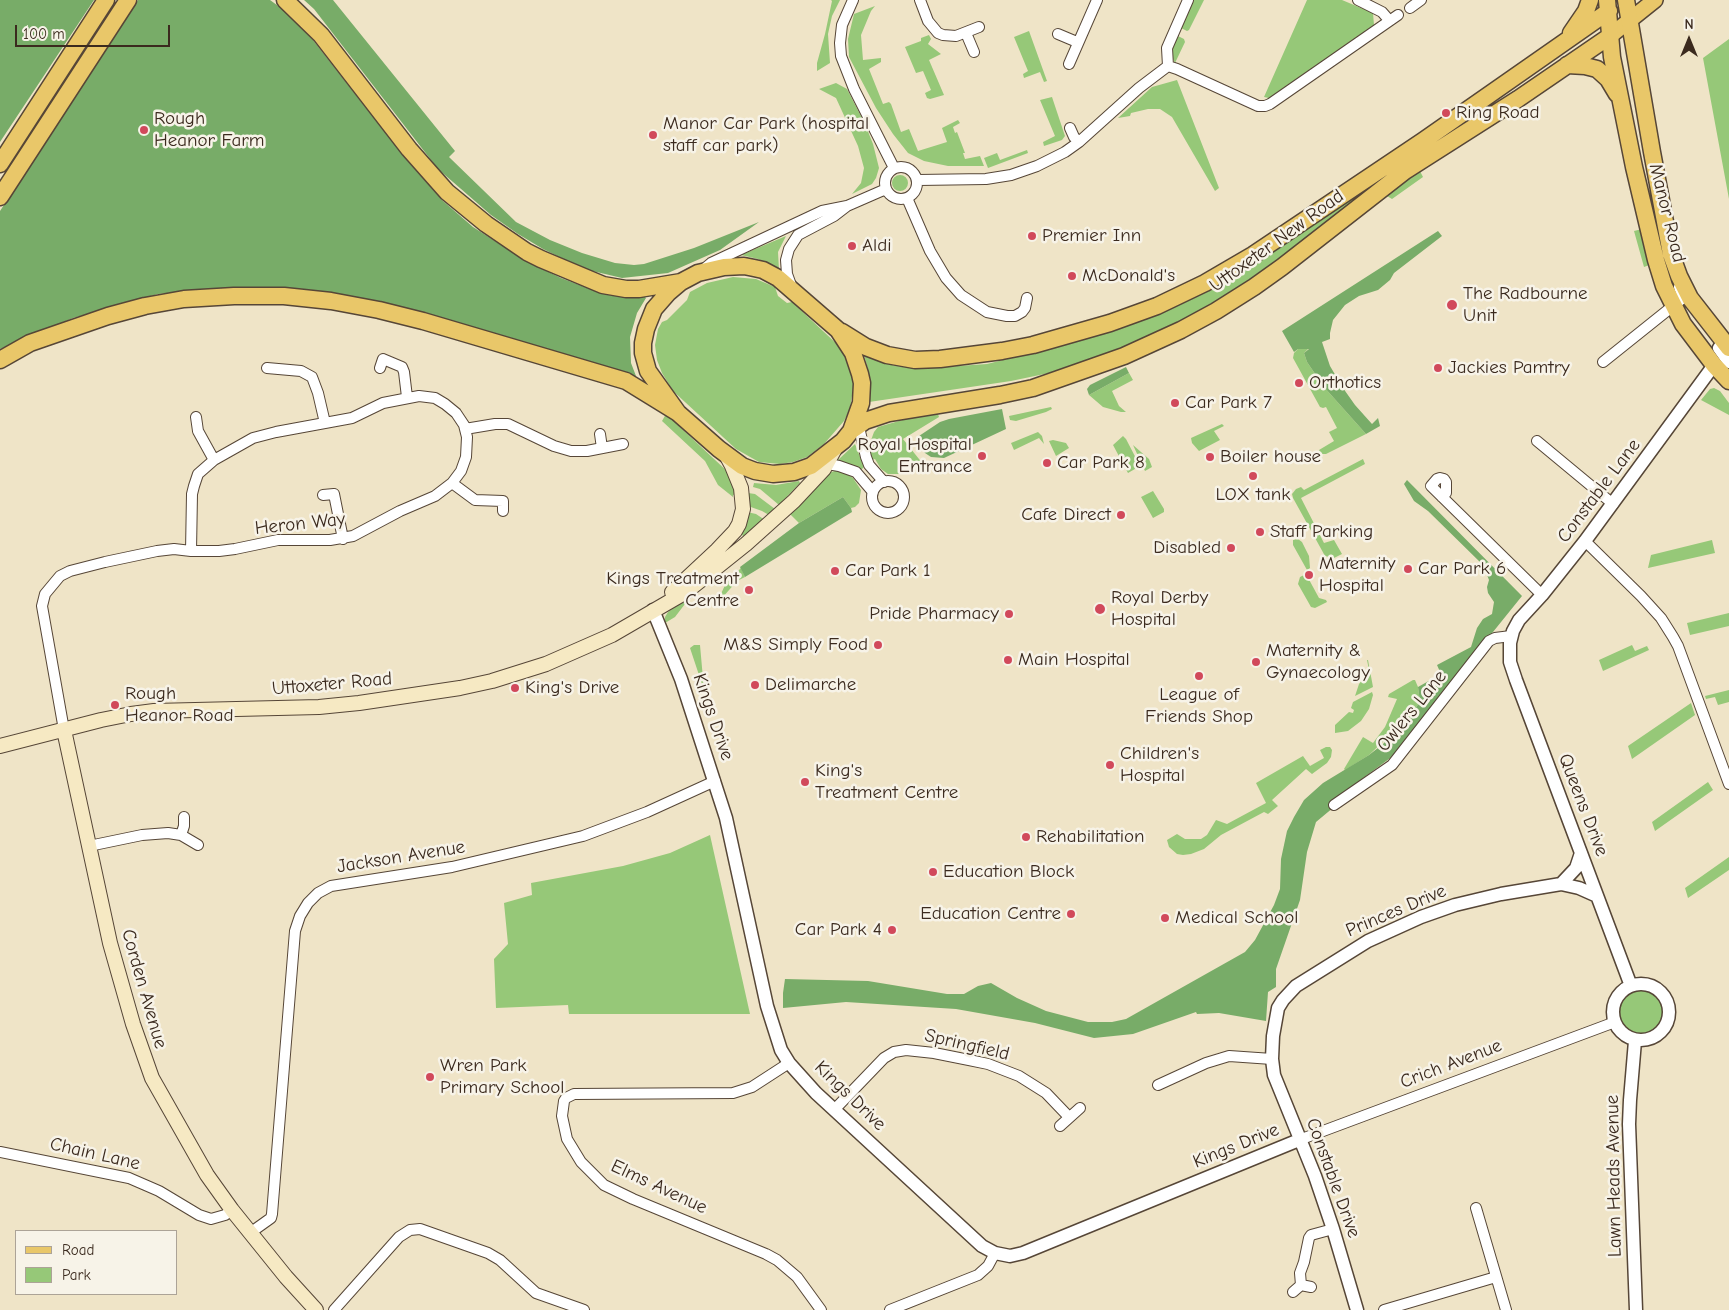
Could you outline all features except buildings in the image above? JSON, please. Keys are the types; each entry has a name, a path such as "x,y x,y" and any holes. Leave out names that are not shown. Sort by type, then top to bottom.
{"highway":[{"path":"0,164 106,0"},
{"path":"0,198 128,0"},
{"path":"285,0 321,35 409,149 447,192 486,224 540,259 603,285 639,289 681,282"},
{"path":"1566,41 1586,11 1590,0"},
{"name":"Manor Road","path":"1625,0 1675,268 1688,293 1727,342"},
{"path":"1608,6 1630,20"},
{"name":"Uttoxeter New Road","path":"838,330 866,347 887,355 915,360 940,359 1033,345 1095,328 1137,313 1205,282 1253,255 1566,41 1608,6"},
{"name":"Manor Road","path":"1608,6 1612,57 1636,175 1664,286 1683,324 1721,364 1729,381"},
{"name":"Uttoxeter New Road","path":"856,424 889,413 1033,388 1124,356 1172,334 1216,311 1254,287 1405,170 1518,99 1610,36"},
{"path":"1567,65 1597,69 1608,79 1622,102"},
{"path":"0,360 30,343 108,316 145,306 184,299 284,296 331,301 423,321 600,373 634,385 678,413 726,455 742,466 755,471 773,474 794,472 821,463 837,447 856,424 862,395 860,374 853,353 838,330 792,289 771,273 744,266 724,267 698,273 681,282 668,293 654,309 650,317 643,343 643,353 648,371 678,413"}],"main road":[{"name":"Uttoxeter New Road","path":"1608,6 1625,0"},
{"name":"Uttoxeter New Road","path":"1610,36 1655,0"},
{"path":"653,610 717,550 739,524 743,509 741,488 726,455"},
{"path":"653,610 686,592 746,544 815,480 821,463"},
{"name":"Uttoxeter Road","path":"0,746 101,720 154,711 320,707 460,688 492,681 546,664 612,635 653,610"},
{"name":"Corden Avenue","path":"64,730 110,943 133,1024 152,1078 207,1175 250,1233"},
{"path":"250,1233 316,1310"}],"street":[{"path":"853,0 842,25 841,56 854,89 894,168"},
{"path":"920,0 928,21 938,33 956,36 979,27"},
{"path":"1069,64 1097,0"},
{"path":"1168,66 1167,48 1188,0"},
{"path":"1168,66 1258,106 1265,106 1394,18 1358,0"},
{"path":"1410,8 1422,0"},
{"path":"966,33 974,52"},
{"path":"1058,34 1077,42"},
{"path":"918,180 999,178 1037,166 1065,152 1079,142 1168,66"},
{"path":"1070,128 1074,137 1079,142"},
{"path":"904,166 910,169 918,180 915,192 907,198 897,199 891,196 886,189 885,181 887,174 894,168 904,166"},
{"path":"792,289 787,274 786,260 792,242 798,235 834,216 847,206 886,189"},
{"path":"907,198 930,250 946,278 961,295 992,314 1007,316 1015,316 1024,310 1027,298"},
{"path":"698,273 711,263 822,210 847,206"},
{"path":"1603,362 1683,298 1672,270 1671,254"},
{"path":"1721,364 1720,348 1727,342"},
{"path":"380,368 383,359 402,366 407,397"},
{"name":"Constable Lane","path":"1511,636 1519,620 1542,595 1585,541 1690,396 1711,371 1721,364"},
{"path":"267,368 301,371 312,377 325,423"},
{"path":"191,551 194,486 198,474 214,460 253,438 356,417 383,403 407,397 427,396 442,402 456,413 465,429 506,424 517,427 538,439 563,449 582,451 623,444"},
{"path":"196,417 198,431 214,460"},
{"path":"856,424 869,465 884,482"},
{"name":"Heron Way","path":"64,730 42,606 45,594 64,573 157,551 174,549 191,551 235,549 283,539 330,540 358,535 400,511 428,500 452,482 461,471 466,457 465,429"},
{"path":"600,434 602,448"},
{"path":"1537,441 1613,504"},
{"path":"821,463 840,466 856,472 873,492 874,505 882,512 892,512 900,508 904,499 902,490 895,482 884,482 875,488 873,492"},
{"path":"452,482 475,500 503,501 503,512"},
{"path":"1431,486 1542,595"},
{"path":"323,495 334,494 343,539"},
{"path":"1585,541 1641,596 1661,618 1673,637 1729,784"},
{"name":"Kings Drive","path":"653,610 681,679 715,780 730,836 755,956 772,1024 781,1050 789,1063 816,1093 982,1246 995,1253 1010,1256 1023,1253 1299,1140"},
{"name":"Owlers Lane","path":"1334,805 1392,765 1490,642 1495,638 1511,636"},
{"name":"Queens Drive","path":"1511,636 1510,656 1513,672 1631,986"},
{"name":"Jackson Avenue","path":"250,1233 270,1218 272,1214 295,931 300,916 313,898 332,886 452,868 583,836 647,812 715,780"},
{"path":"181,834 184,826 184,817"},
{"path":"89,846 142,835 168,833 181,834 198,845"},
{"path":"1561,884 1576,868 1581,853"},
{"path":"1561,884 1579,888 1597,896"},
{"name":"Princes Drive","path":"1272,1059 1274,1027 1277,1012 1282,1002 1296,986 1342,956 1404,924 1447,908 1493,895 1561,884"},
{"path":"1648,985 1659,990 1665,996 1669,1007 1668,1018 1661,1032 1651,1039 1635,1041 1623,1034 1615,1022 1614,1012 1617,998 1624,990 1631,986 1648,985"},
{"name":"Crich Avenue","path":"1299,1140 1615,1022"},
{"name":"Lawn Heads Avenue","path":"1635,1041 1630,1124 1636,1310"},
{"name":"Springfield","path":"834,1110 884,1058 894,1052 911,1050 975,1061 1018,1076 1046,1093 1069,1117"},
{"path":"1158,1085 1206,1063 1229,1056 1272,1059"},
{"name":"Constable Drive","path":"1272,1059 1274,1075 1315,1176 1333,1229 1357,1310"},
{"name":"Elms Avenue","path":"789,1063 752,1087 733,1093 574,1094 564,1101 562,1116 567,1139 581,1162 604,1185 777,1260 797,1277 822,1310"},
{"path":"1060,1126 1080,1108"},
{"name":"Chain Lane","path":"0,1152 128,1178 159,1191 199,1215 211,1219 225,1215 232,1210"},
{"path":"1476,1208 1506,1310"},
{"path":"334,1310 399,1237 410,1230 420,1229 488,1253 500,1260 536,1293 584,1310"},
{"path":"1302,1288 1300,1273 1309,1238 1311,1235 1333,1229"},
{"path":"890,1310 978,1275 988,1266 995,1253"},
{"path":"1384,1310 1496,1277"}],"green space":[{"path":"0,0 94,0 0,142"},
{"path":"138,0 270,0 285,11 313,40 405,158 443,201 473,227 526,261 561,278 600,293 646,298 637,313 630,337 631,363 635,378 494,333 396,306 327,292 275,287 244,287 158,294 73,318 0,349 0,211"},
{"path":"304,0 333,0 455,151 449,157 516,222 550,240 582,253 615,263 634,265 644,264 694,248 759,222 720,250 668,273 622,278 584,269 543,249 491,215 438,169 314,9"},
{"path":"831,0 840,0 832,16 828,34 830,63 817,71 817,63 825,34"},
{"path":"1194,0 1204,0 1187,31 1181,28"},
{"path":"1307,0 1342,0 1373,13 1374,25 1269,98 1264,97"},
{"path":"875,6 861,35 863,60 881,58 881,62 869,69 883,104 889,102 891,104 901,132 909,129 918,151 947,142 942,128 958,120 960,123 953,127 955,133 957,132 965,153 963,153 965,159 980,156 984,166 948,166 924,161 908,153 893,134 876,108 849,57 848,39 854,14"},
{"path":"1029,31 1047,81 1044,82 1040,72 1024,78 1023,74 1028,71 1014,37"},
{"path":"929,35 931,39 928,44 941,54 929,60 944,95 930,99 927,98 925,93 931,90 923,71 916,73 905,47 921,41 921,38"},
{"path":"1178,36 1184,39 1185,42 1175,63 1171,55"},
{"path":"1729,39 1729,199 1703,58"},
{"path":"1177,80 1219,188 1215,191 1172,117 1160,109 1148,109 1131,113 1130,116 1118,118 1152,87"},
{"path":"836,83 847,89 865,124 873,144 879,168 872,184 852,194 861,183 864,168 858,146 836,98 819,89"},
{"path":"1052,97 1065,136 1062,140 1044,146 1043,142 1055,136 1040,100"},
{"path":"1027,150 1028,153 988,168 984,158 997,153 1000,160"},
{"path":"1420,171 1423,177 1392,199 1386,195"},
{"path":"900,175 908,183 900,191 892,183"},
{"path":"1368,187 1369,189 1283,257 1207,309 1159,335 1073,368 1011,381 869,402 868,369 864,355 895,366 928,368 987,364 1047,349 1123,326 1343,204"},
{"path":"1642,229 1652,264 1644,267 1634,231"},
{"path":"1438,231 1442,236 1394,273 1390,280 1378,290 1359,296 1345,305 1333,320 1330,339 1322,342 1330,366 1355,405 1372,424 1378,418 1380,426 1366,434 1324,387 1307,362 1304,353 1309,349 1298,349 1294,352 1282,331"},
{"path":"786,236 778,252 779,270 758,259 741,255"},
{"path":"733,277 756,279 775,287 778,296 787,303 792,302 839,346 847,359 854,382 850,409 844,421 824,444 807,457 780,464 759,462 736,449 673,391 662,373 657,360 655,345 658,329 662,322 667,320 687,300 690,292 707,283"},
{"path":"1309,348 1304,353 1307,362 1324,387 1366,434 1326,454 1322,454 1319,450 1334,441 1329,432 1337,428 1326,407 1320,407 1293,358 1294,353 1298,349"},
{"path":"1126,367 1129,373 1089,395 1087,389 1090,385"},
{"path":"1129,373 1133,380 1112,391 1119,406 1126,412 1103,407 1089,395"},
{"path":"1714,388 1720,391 1729,403 1729,415 1701,400 1710,389"},
{"path":"1051,407 1052,409 1046,412 1016,421 1010,420 1009,416"},
{"path":"1002,409 1006,429 944,458 931,457 925,453 916,438 940,422"},
{"path":"666,414 729,473 736,494 733,497 718,485 705,461 662,421"},
{"path":"938,414 939,417 903,439 923,464 903,474 888,474 881,469 875,459 872,460 870,457 870,443 878,427 906,419"},
{"path":"1222,424 1224,426 1214,431 1220,440 1199,451 1192,443 1191,438"},
{"path":"1038,432 1042,436 1044,444 1039,438 1014,450 1011,443"},
{"path":"1123,436 1140,466 1128,473 1113,445"},
{"path":"1049,441 1066,443 1069,448 1056,456"},
{"path":"855,444 864,467 861,470 838,460"},
{"path":"1133,445 1149,459 1152,467 1145,471"},
{"path":"1363,459 1365,464 1301,498 1324,543 1334,540 1342,554 1334,558 1325,556 1292,494 1296,489 1301,487 1304,490"},
{"path":"843,471 853,478 861,490 859,503 851,508 843,497 799,523 788,512 828,473"},
{"path":"1407,480 1522,596 1393,756 1332,801 1334,807 1316,822 1307,852 1300,900 1276,969 1276,987 1268,992 1266,1021 1219,1013 1197,1014 1196,1012 1133,1034 1094,1038 1035,1023 956,1009 846,1002 783,1008 785,979 868,981 947,994 964,994 978,986 991,983 1017,998 1046,1011 1088,1022 1112,1022 1126,1019 1245,952 1255,940 1274,905 1280,889 1281,859 1287,831 1304,800 1323,783 1369,755 1383,744 1408,718 1420,702 1418,687 1441,674 1437,665 1471,647 1477,628 1483,619 1492,614 1494,602 1488,593 1489,580 1483,565 1428,511 1414,501 1404,484"},
{"path":"799,481 800,483 779,505 760,489 753,487 754,483 776,485"},
{"path":"1153,491 1164,512 1153,518 1141,497"},
{"path":"748,493 755,494 775,509 769,515 748,506"},
{"path":"843,497 852,512 745,577 740,567 799,523"},
{"path":"747,512 756,514 765,520 745,537 740,532"},
{"path":"1298,539 1302,542 1309,556 1310,568 1307,570 1293,545 1293,540"},
{"path":"1712,540 1715,553 1648,568 1651,555"},
{"path":"741,568 745,577 737,581 722,598 720,596 726,583"},
{"path":"1306,574 1319,598 1327,602 1315,608 1311,607 1298,584 1300,577"},
{"path":"695,591 697,594 688,600 675,617 665,623 665,617 668,612"},
{"path":"1729,613 1729,626 1690,635 1687,623"},
{"path":"694,645 700,645 704,690 690,648"},
{"path":"1632,645 1635,651 1647,646 1649,650 1603,671 1599,660"},
{"path":"1367,660 1373,687 1355,696 1359,684 1369,670"},
{"path":"1415,680 1418,687 1420,702 1408,718 1369,755 1345,770 1363,737 1373,743 1385,727 1397,699 1388,697 1389,694"},
{"path":"1729,690 1729,702 1718,705 1715,697 1706,699 1705,696"},
{"path":"1372,692 1373,695 1369,709 1361,721 1348,731 1335,733 1335,725 1349,712 1353,713 1354,710 1351,708 1353,702"},
{"path":"1691,703 1695,715 1632,759 1628,746"},
{"path":"1330,747 1332,750 1331,757 1327,763 1312,774 1306,769 1272,800 1278,806 1268,814 1264,812 1221,835 1204,849 1191,854 1177,854 1169,847 1167,840 1177,834 1185,839 1201,839 1207,835 1216,820 1227,824 1266,803 1256,783 1303,756 1310,766 1324,758 1320,750"},
{"path":"1708,782 1713,790 1655,831 1652,822"},
{"path":"710,835 750,1014 569,1014 568,1005 496,1008 494,959 508,944 504,903 532,895 531,883 623,866 670,853"},
{"path":"1729,857 1729,870 1688,898 1685,888"},
{"path":"1641,989 1654,993 1660,999 1664,1012 1660,1025 1654,1031 1641,1035 1628,1031 1622,1025 1618,1012 1622,999 1628,993"}],"place":[{"name":"Ring Road","path":"1446,113"},
{"name":"Rough Heanor Farm","path":"144,130"},
{"name":"Manor Car Park (hospital staff car park)","path":"653,135"},
{"name":"Premier Inn","path":"1032,236"},
{"name":"Aldi","path":"852,246"},
{"name":"McDonald's","path":"1072,276"},
{"name":"The Radbourne Unit","path":"1452,305"},
{"name":"Jackies Pamtry","path":"1438,368"},
{"name":"Orthotics","path":"1299,383"},
{"name":"Car Park 7","path":"1175,403"},
{"name":"Royal Hospital Entrance","path":"982,456"},
{"name":"Boiler house","path":"1210,457"},
{"name":"Car Park 8","path":"1047,463"},
{"name":"LOX tank","path":"1253,476"},
{"name":"Cafe Direct","path":"1121,515"},
{"name":"Staff Parking","path":"1260,532"},
{"name":"Disabled","path":"1231,548"},
{"name":"Car Park 6","path":"1408,569"},
{"name":"Car Park 1","path":"835,571"},
{"name":"Maternity Hospital","path":"1309,575"},
{"name":"Kings Treatment Centre","path":"749,590"},
{"name":"Royal Derby Hospital","path":"1100,609"},
{"name":"Pride Pharmacy","path":"1009,614"},
{"name":"M&S Simply Food","path":"878,645"},
{"name":"Main Hospital","path":"1008,660"},
{"name":"Maternity & Gynaecology","path":"1256,662"},
{"name":"League of Friends Shop","path":"1199,676"},
{"name":"Delimarche","path":"755,685"},
{"name":"King's Drive","path":"515,688"},
{"name":"Rough Heanor Road","path":"115,705"},
{"name":"Children's Hospital","path":"1110,765"},
{"name":"King's Treatment Centre","path":"805,782"},
{"name":"Rehabilitation","path":"1026,837"},
{"name":"Education Block","path":"933,872"},
{"name":"Education Centre","path":"1071,914"},
{"name":"Medical School","path":"1165,918"},
{"name":"Car Park 4","path":"892,930"},
{"name":"Wren Park Primary School","path":"430,1077"}]}
